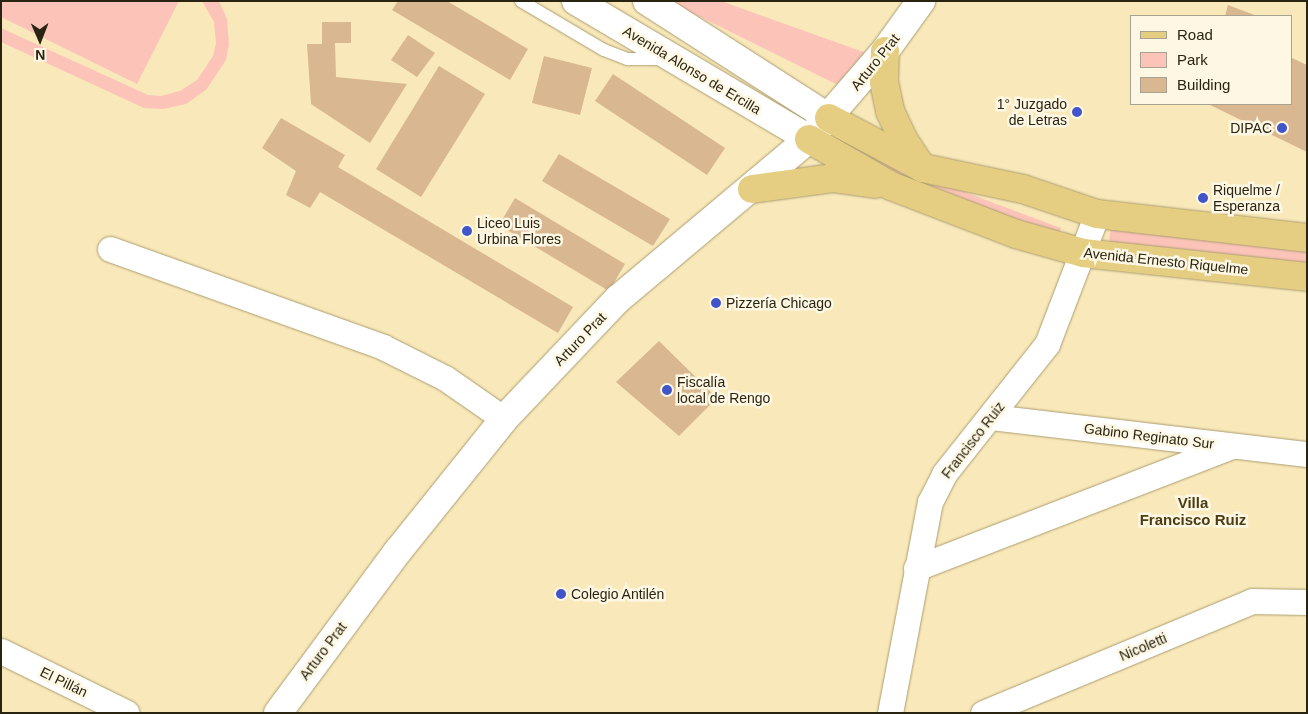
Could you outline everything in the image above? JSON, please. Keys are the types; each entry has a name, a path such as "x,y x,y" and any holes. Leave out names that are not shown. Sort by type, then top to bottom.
{"main road":[{"name":"Avenida Alonso de Ercilla","path":"576,1 809,139"},
{"path":"647,1 830,118 923,168 1023,189 1097,214 1306,238"},
{"name":"Arturo Prat","path":"278,713 398,551 504,419 618,299 752,189 830,118 885,51 920,1"},
{"path":"885,51 884,82 890,110 903,139 923,168"},
{"name":"Avenida Ernesto Riquelme","path":"809,139 891,186 1016,234 1083,253 1307,276"},
{"path":"752,189 832,178 891,186"}],"street":[{"name":"Francisco Ruiz","path":"890,713 930,502 944,474 1047,344 1097,214"},
{"path":"110,248 382,347 445,378 504,419"},
{"name":"Gabino Reginato Sur","path":"991,417 1307,454"},
{"path":"916,568 1232,446"},
{"name":"Nicoletti","path":"983,713 1252,601 1307,602"},
{"name":"El Pillán","path":"1,651 127,713"}],"lane":[{"path":"521,1 604,50 628,59 672,58"}],"green space":[{"path":"1,1 179,1 137,84 1,17"},
{"path":"202,1 219,1 227,19 229,44 226,60 206,90 186,104 163,109 144,108 1,42 1,28 148,95 161,96 180,91 197,80 213,56 216,43 214,22"},
{"path":"676,1 721,1 872,55 844,88 674,4"},
{"path":"871,151 946,185 1061,228 1057,240 863,166"},
{"path":"1111,225 1307,248 1307,264 1109,242"}],"building":[{"path":"398,1 447,1 528,49 510,80 392,10"},
{"path":"1228,5 1254,15 1225,15"},
{"path":"322,22 351,22 351,43 335,43 336,77 407,84 370,143 311,104 307,44 322,44"},
{"path":"408,35 435,53 417,77 391,60"},
{"path":"544,56 592,68 580,115 532,103"},
{"name":"DIPAC","path":"1293,58 1307,65 1307,152 1210,105 1293,105"},
{"path":"439,66 485,94 421,197 376,169"},
{"path":"613,74 725,148 707,175 595,101"},
{"path":"281,118 345,155 338,167 573,307 558,333 320,192 310,208 286,195 296,171 262,148"},
{"path":"559,154 670,219 653,246 542,181"},
{"path":"515,198 625,264 609,291 499,225"},
{"name":"Fiscalía local de Rengo","path":"659,341 717,398 679,436 616,382"}],"place":[{"name":"1° Juzgado de Letras","path":"1077,112"},
{"name":"DIPAC","path":"1282,128"},
{"name":"Riquelme / Esperanza","path":"1203,198"},
{"name":"Liceo Luis Urbina Flores","path":"467,231"},
{"name":"Pizzería Chicago","path":"716,303"},
{"name":"Fiscalía local de Rengo","path":"667,390"},
{"name":"Colegio Antilén","path":"561,594"}],"district":[{"name":"Villa Francisco Ruiz","path":"1193,510"}]}
